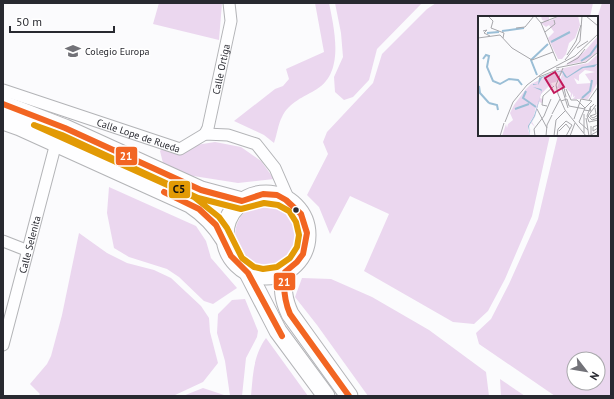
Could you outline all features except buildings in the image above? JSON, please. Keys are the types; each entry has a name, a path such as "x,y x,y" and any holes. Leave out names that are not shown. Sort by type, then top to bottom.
{"main road":[{"name":"Calle Lope de Rueda","path":"3,104 66,128 201,190 242,201"},
{"path":"3,121 56,143 190,204 206,215 216,225 224,239 232,259 239,267 248,273 267,277 285,272 295,264 303,254 307,238 305,222 298,208 289,200 278,195 266,194 253,195 242,201 228,218 224,239"},
{"path":"285,272 283,285 284,300 290,314 349,396"},
{"path":"248,273 278,331 326,396"}],"street":[{"name":"Calle Ortiga","path":"204,134 208,128 231,21 229,3"},
{"name":"Calle Lope de Rueda","path":"3,90 180,148 204,134"},
{"path":"204,134 228,135 256,144 275,168 289,200"},
{"name":"Calle Selenita","path":"3,345 6,325 56,143"},
{"path":"3,242 26,250"}],"shaded area":[{"path":"159,3 222,3 219,40 153,24"},
{"path":"315,3 329,3 335,37 334,61 331,72 326,81 317,89 297,100 289,107 279,123 274,143 264,135 234,121 275,89 283,86 289,79 286,69 324,52"},
{"path":"335,3 422,3 377,49 369,80 353,97 344,100 335,92 334,77 343,57 341,33"},
{"path":"436,3 593,3 590,16 478,16 478,136 550,136 532,216 505,279 488,311 474,324 453,322 364,271 389,214 350,196 330,234 319,207 307,195 328,154 323,142 327,132 373,83 382,54 427,9"},
{"path":"602,3 611,3 611,396 555,396 479,344 476,333 491,319 509,284 538,219 558,136 598,136 598,16"},
{"path":"215,142 241,147 261,161 274,179 238,183 187,175 163,163 160,151 164,147 174,152 186,152 196,145"},
{"path":"109,187 196,226 206,241 211,258 237,288 213,304 204,301 179,277 167,269 129,257 114,248 107,213"},
{"path":"267,203 285,209 293,217 299,235 293,253 285,261 267,267 249,261 241,253 235,235 241,217 249,209"},
{"path":"79,233 107,253 127,263 154,270 171,278 201,306 209,318 210,332 218,363 203,382 173,396 38,396 40,394 30,384 47,364 51,356 62,315"},
{"path":"302,278 331,279 372,297 429,330 486,372 489,396 368,396 295,297"},
{"path":"245,299 258,331 257,337 246,358 242,396 230,396 225,361 217,333 218,314 232,300"},
{"path":"266,338 308,396 251,396 256,359 258,352"},
{"path":"500,379 525,396 501,396"},
{"path":"203,388 224,395 224,396 183,396"}],"transit line":[{"name":"21","path":"3,104 65,128 201,190 242,201 263,194 277,195 286,200 301,214 307,233 303,254 297,262 285,272 284,293 286,304 290,314 349,396"},
{"name":"C5","path":"34,125 62,135 198,198 241,209 264,203 278,205 289,211 296,222 299,235 297,247 290,258 277,267 263,269 254,267 242,258 227,228 219,217 194,197 34,125"},
{"name":"21","path":"164,192 199,209 216,225 231,256 248,273 282,336"}],"place":[{"name":"Colegio Europa","path":"73,51"}]}
